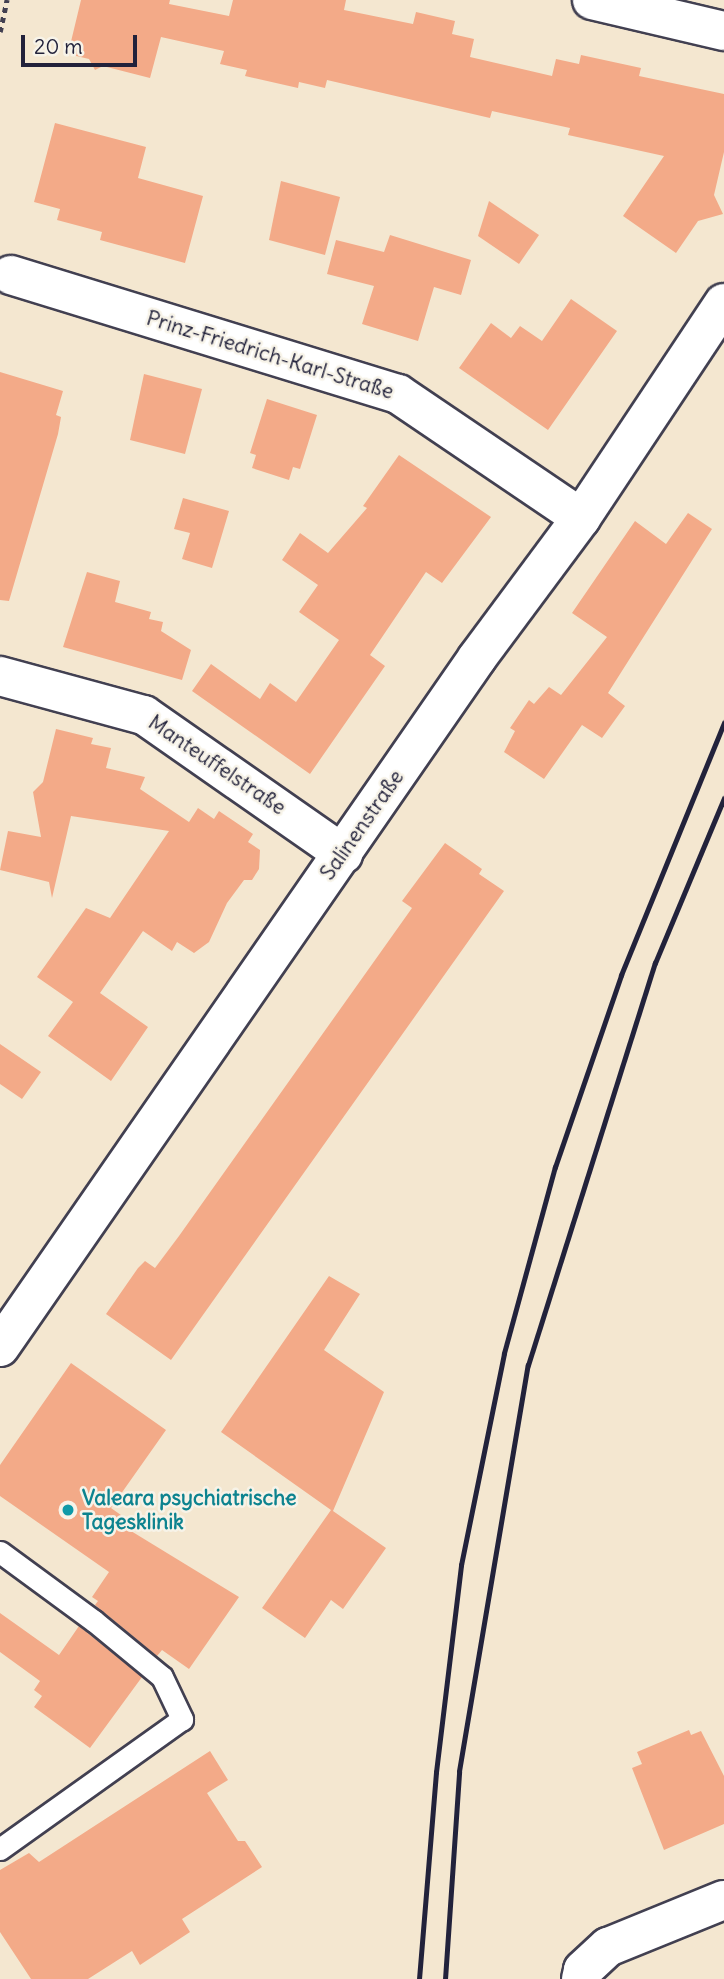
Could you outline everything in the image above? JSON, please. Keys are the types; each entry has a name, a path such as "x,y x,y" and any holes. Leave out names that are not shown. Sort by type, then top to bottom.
{"street":[{"path":"592,0 724,31"},
{"name":"Prinz-Friedrich-Karl-Straße","path":"11,275 398,394 580,518"},
{"name":"Salinenstraße","path":"0,1347 477,658 580,518 724,303"},
{"name":"Manteuffelstraße","path":"0,676 144,715 343,854"},
{"path":"581,1979 583,1970 608,1947 724,1900"}],"lane":[{"path":"0,1552 162,1677 182,1719 0,1849"}],"path":[{"path":"0,32 7,0"}],"building":[{"path":"81,0 170,0 169,4 229,16 233,0 346,0 344,10 413,24 416,12 455,21 452,34 474,39 470,57 552,76 556,59 579,64 581,55 641,68 639,76 724,94 724,152 714,195 723,214 698,221 676,253 623,216 664,156 568,135 570,128 492,111 490,118 327,80 325,88 299,82 298,88 245,76 247,70 220,64 224,51 161,37 150,78 103,66 95,70 89,59 68,54"},
{"path":"55,123 146,147 138,178 203,196 185,263 100,240 102,232 57,220 60,209 34,202"},
{"path":"281,181 340,197 325,255 269,240"},
{"path":"489,201 539,235 519,264 478,236"},
{"path":"390,235 471,260 461,295 434,287 418,341 362,324 374,286 327,274 336,240 384,252"},
{"path":"571,299 617,331 548,430 459,368 491,323 511,338 520,326 542,341"},
{"path":"0,372 63,391 56,415 61,417 58,434 9,601 0,600"},
{"path":"144,374 202,389 185,454 130,440"},
{"path":"267,399 317,415 300,469 293,467 289,480 252,468 256,455 250,453"},
{"path":"399,455 491,517 442,583 426,572 370,655 385,666 310,774 192,691 211,664 260,699 270,683 296,702 339,640 299,612 318,585 282,560 300,533 328,553 367,508 363,506"},
{"path":"183,498 229,511 212,568 182,559 190,533 174,529"},
{"path":"688,513 712,529 608,693 625,706 602,738 582,725 544,779 504,752 515,731 510,728 529,700 534,704 549,687 561,695 607,637 572,613 635,521 666,544"},
{"path":"87,572 120,581 115,602 151,612 149,619 163,622 161,631 191,650 182,680 63,647"},
{"path":"56,729 93,738 91,744 111,748 106,768 145,777 140,789 189,822 198,808 214,819 219,811 253,834 248,842 260,850 259,869 252,880 244,880 227,903 209,942 194,953 177,942 172,951 143,931 100,993 148,1027 111,1081 48,1036 73,1002 37,977 86,908 110,918 169,831 71,816 52,898 49,882 0,870 8,831 41,837 33,792 43,782"},
{"path":"445,843 482,869 479,874 504,891 171,1360 106,1314 138,1268 145,1261 155,1268 179,1236 412,908 402,901"},
{"path":"0,1044 41,1072 22,1099 0,1084"},
{"path":"329,1276 360,1294 324,1350 384,1392 333,1511 386,1548 343,1609 331,1600 305,1638 262,1608 331,1510 221,1432"},
{"path":"71,1363 166,1430 111,1508 135,1525 131,1531 239,1597 189,1669 162,1650 157,1656 95,1605 98,1601 92,1597 109,1572 0,1496 0,1465"},
{"path":"0,1613 59,1655 79,1626 142,1677 90,1748 34,1707 42,1696 34,1690 40,1681 0,1652"},
{"path":"689,1730 691,1735 701,1731 724,1776 724,1824 664,1850 632,1768 642,1764 637,1752"},
{"path":"210,1751 228,1780 207,1793 238,1841 245,1841 262,1867 182,1919 190,1932 140,1965 132,1951 88,1979 31,1979 0,1932 0,1870 29,1853 39,1862"}],"railway":[{"path":"419,1979 436,1772 461,1565 504,1353 555,1167 621,975 724,722"},
{"path":"445,1979 459,1771 528,1365 655,963 724,798"}],"place":[{"name":"Valeara psychiatrische Tagesklinik","path":"68,1510"}]}
